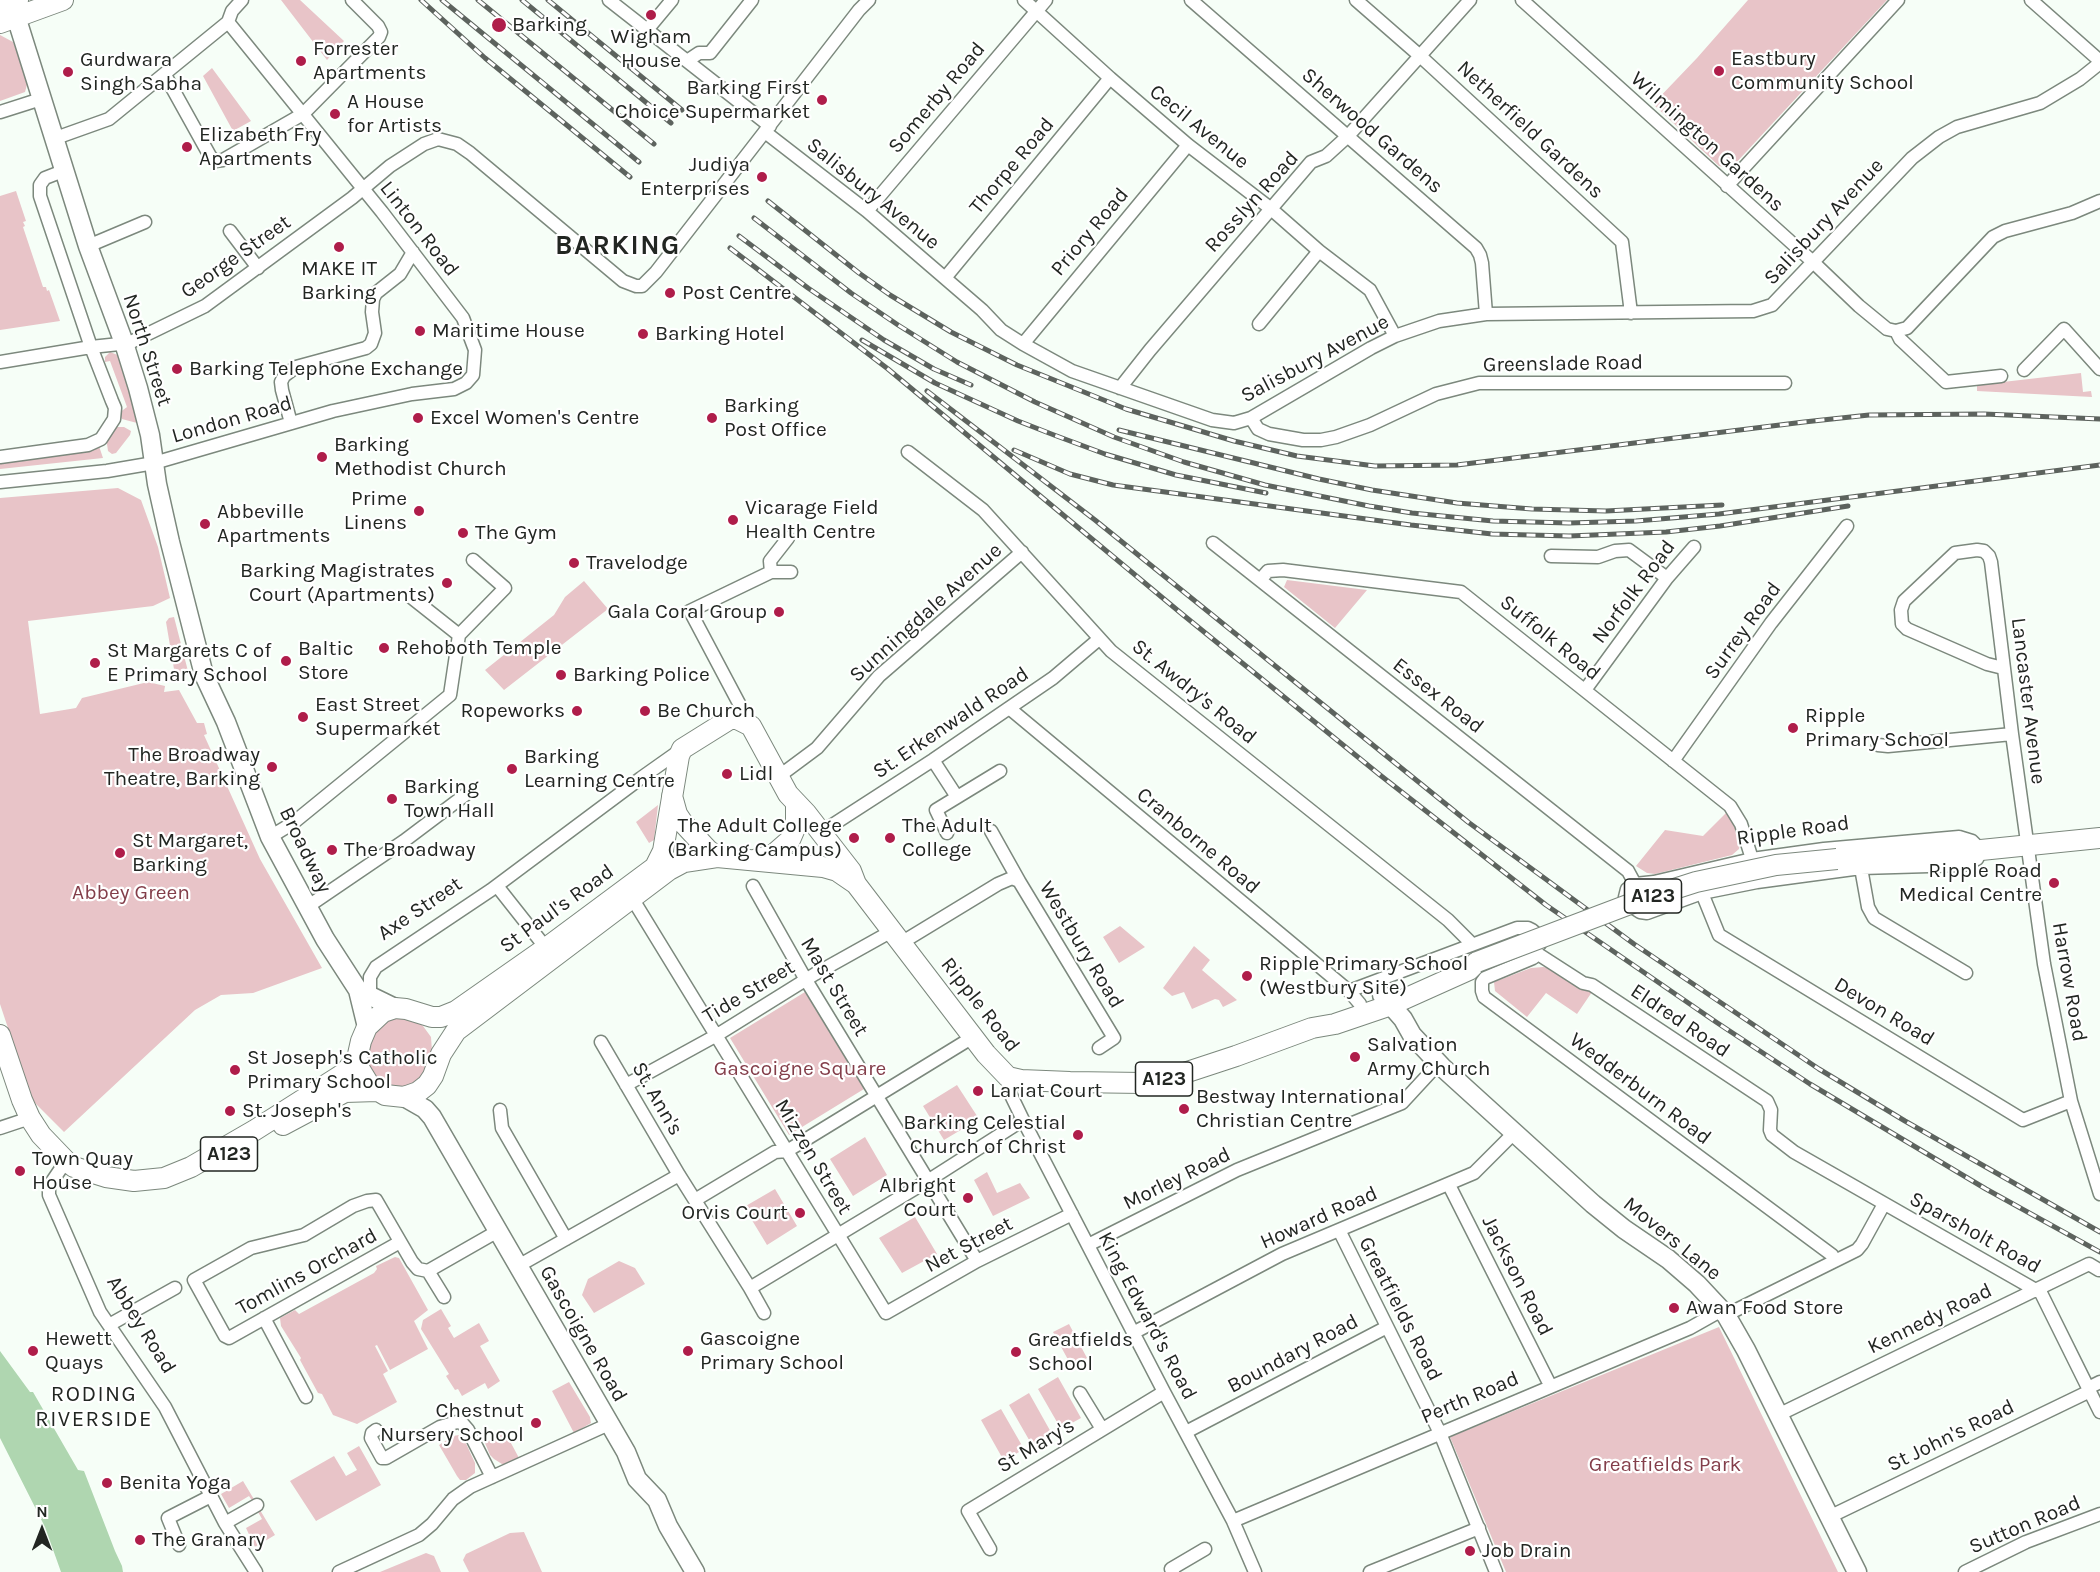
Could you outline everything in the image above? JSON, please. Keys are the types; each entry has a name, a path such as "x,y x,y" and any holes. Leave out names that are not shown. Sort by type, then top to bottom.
{"main road":[{"path":"6,9 57,2"},
{"path":"730,719 737,719 751,726 788,794 806,813 851,871 856,884"},
{"name":"Axe Street","path":"682,749 730,719"},
{"name":"St Paul's Road","path":"404,1097 423,1088 456,1031 658,864 663,851 677,763 682,749"},
{"path":"672,796 674,808 683,823 717,857"},
{"name":"St Paul's Road","path":"748,860 774,854 790,840 796,826 796,803"},
{"name":"Ripple Road","path":"1381,1007 1464,963 1474,954 1696,882 1776,866 1837,859 1981,850 2100,838"},
{"name":"St Paul's Road","path":"394,1008 441,1017 456,1011 554,950 632,898 676,865 698,859 717,857 830,868 856,884"},
{"name":"Ripple Road","path":"856,884 997,1067 1008,1077 1021,1080 1150,1082 1175,1077 1312,1028 1335,1024 1410,997 1468,970 1474,954"},
{"path":"377,1091 365,1080 357,1059 367,1027 380,1015 394,1008"},
{"path":"422,1014 434,1028 438,1039 438,1063"},
{"name":"A123","path":"0,1035 30,1118 41,1135 86,1178 120,1188 150,1189 166,1186 195,1174 333,1097 354,1090 377,1091 394,1097 404,1097"},
{"name":"A123","path":"72,1165 114,1179 134,1181 175,1174 255,1130 342,1074 357,1059"}],"street":[{"path":"53,139 109,118 228,22 232,11 242,0"},
{"path":"165,75 210,156 215,161 230,158 303,114 379,37 381,32 378,26 352,0"},
{"name":"Salisbury Avenue","path":"609,0 687,61 867,211 982,310 1001,330 1072,371 1223,423 1234,423 1251,418 1340,364 1395,336 1439,321 1486,314 1753,311 1772,305 1912,158 1939,136 1957,127 2040,103 2080,79 2100,62"},
{"path":"647,30 672,0"},
{"path":"687,61 699,53 710,53 752,0"},
{"path":"767,129 860,5 869,0"},
{"name":"Cecil Avenue","path":"1024,0 1188,145 1270,208 1319,251 1370,290 1395,336"},
{"name":"Somerby Road","path":"867,211 1046,0"},
{"name":"Sherwood Gardens","path":"1191,0 1476,248 1482,263 1486,314"},
{"name":"Netherfield Gardens","path":"1356,0 1623,242 1631,313"},
{"name":"Rosslyn Road","path":"1120,388 1311,162 1326,156 1348,136 1470,0"},
{"name":"Wilmington Gardens","path":"1522,0 1859,306 1887,329 1896,331 1900,339 1946,382 2001,376"},
{"path":"1727,186 1898,0"},
{"path":"2031,0 2100,62"},
{"name":"North Street","path":"6,9 19,26 63,171 124,344 150,435 170,542 196,649 204,675 226,722"},
{"name":"Linton Road","path":"228,22 382,212 467,325 476,359 473,375 470,378"},
{"name":"Thorpe Road","path":"945,278 1110,78"},
{"path":"0,112 41,99"},
{"name":"George Street","path":"0,362 129,343 205,306 390,166 424,144 438,139 457,144 519,192 622,281 642,286 767,129"},
{"name":"Priory Road","path":"1023,344 1188,145"},
{"path":"0,457 88,445 101,439 113,420 114,408 40,196 40,185 45,178 63,171"},
{"path":"1896,331 1907,328 1993,237 2005,231 2072,213 2100,201"},
{"path":"88,246 145,222"},
{"path":"230,231 258,268"},
{"path":"1259,324 1319,251"},
{"path":"291,423 282,390 281,382 284,376 296,367 366,348 371,344 375,333 373,299 376,293 400,274 413,252"},
{"path":"2024,370 2064,329 2100,369"},
{"name":"London Road","path":"0,482 107,471 154,463 360,404 454,389 470,378"},
{"name":"Greenslade Road","path":"1251,418 1258,429 1269,434 1303,440 1321,440 1370,425 1436,394 1479,383 1785,383"},
{"name":"St. Awdry's Road","path":"908,452 983,510 1099,639 1120,658 1448,920 1469,941 1474,954"},
{"name":"Surrey Road","path":"1673,761 1771,623 1847,525"},
{"path":"771,572 770,561 789,538"},
{"name":"Essex Road","path":"1213,543 1628,871 1635,884"},
{"name":"Norfolk Road","path":"1584,690 1667,578 1694,547"},
{"path":"1551,556 1598,557 1615,551 1629,550 1667,578"},
{"name":"Lancaster Avenue","path":"2003,668 1987,664 1907,630 1902,624 1901,610 1904,601 1955,553 1984,551 1991,562 2027,844"},
{"name":"Sunningdale Avenue","path":"778,777 817,748 830,735 879,676 1022,552"},
{"path":"270,837 293,824 450,695 459,635 505,588 473,560"},
{"name":"Suffolk Road","path":"1261,579 1268,571 1283,570 1461,592 1730,806 1741,824 1752,859"},
{"path":"751,726 690,611 771,572 791,572"},
{"path":"411,597 459,635"},
{"name":"St. Erkenwald Road","path":"820,833 1010,708 1053,678 1099,639"},
{"path":"730,719 733,692"},
{"name":"Cranborne Road","path":"1010,708 1381,1007"},
{"name":"Broadway","path":"226,722 270,837 307,907 364,993"},
{"path":"1878,745 1888,746 2012,734"},
{"name":"Axe Street","path":"364,993 376,967 494,888 682,749"},
{"path":"933,760 957,797"},
{"path":"946,833 936,810 1000,771"},
{"path":"307,907 404,842 469,792"},
{"path":"991,831 1019,881"},
{"name":"Ripple Road","path":"1959,837 1972,841 1981,850 1977,859 1963,866 1861,868 1757,882 1702,893 1644,913 1629,905 1626,900 1627,889 1635,884 1654,882 1752,859 1824,849 1959,837"},
{"name":"Harrow Road","path":"2027,844 2044,964 2071,1101 2100,1194"},
{"path":"1861,868 1868,906 1874,918 1966,973"},
{"name":"Westbury Road","path":"896,937 998,884 1012,879 1019,881 1114,1038 1099,1047"},
{"name":"Mast Street","path":"753,886 806,980 977,1261"},
{"path":"494,888 554,950"},
{"name":"Devon Road","path":"1702,893 1719,935 2024,1120 2071,1101"},
{"name":"Mizzen Street","path":"632,898 886,1313"},
{"name":"Ripple Road","path":"1381,1007 1517,928 1528,928 1539,936 1538,954"},
{"name":"Tide Street","path":"626,1085 717,1035 806,980 896,937"},
{"name":"Eldred Road","path":"1538,954 1583,983 1592,985 1767,1101 1771,1110 1770,1130 1775,1138"},
{"name":"Wedderburn Road","path":"1538,954 1485,978 1482,982 1484,997 1832,1255 1835,1260"},
{"path":"364,993 394,1008"},
{"path":"364,993 367,1027"},
{"name":"Movers Lane","path":"1381,1007 1438,1064 1593,1204 1624,1229 1668,1259 1724,1313 1746,1350 1857,1572"},
{"path":"695,1200 775,1152 787,1151 973,1037"},
{"name":"St. Ann's","path":"601,1042 764,1313"},
{"name":"Gascoigne Road","path":"432,1117 429,1101 438,1063"},
{"name":"Morley Road","path":"1088,1245 1237,1170 1402,1103 1438,1064"},
{"name":"King Edward's Road","path":"1008,1077 1009,1091 1023,1120 1233,1521 1255,1572"},
{"name":"Gascoigne Road","path":"404,1097 425,1109 432,1117 609,1424 631,1463 637,1479 657,1500 668,1526 694,1572"},
{"path":"500,1110 502,1128 566,1239"},
{"path":"0,1128 30,1118"},
{"path":"750,1288 929,1180 1023,1120"},
{"name":"Howard Road","path":"1133,1333 1281,1254 1449,1185 1480,1169 1514,1133"},
{"name":"Sparsholt Road","path":"1775,1138 1794,1152 2035,1289 2043,1296 2100,1412"},
{"name":"Abbey Road","path":"72,1165 49,1186 49,1195 100,1312 165,1407 225,1523 256,1572"},
{"path":"518,1266 679,1175"},
{"name":"Jackson Road","path":"1449,1185 1550,1385"},
{"name":"Tomlins Orchard","path":"376,1200 400,1242 229,1338 225,1336 194,1280 251,1248 304,1234 353,1206 376,1200"},
{"name":"Perth Road","path":"1233,1521 1550,1385 1690,1328 1857,1250 1884,1204"},
{"name":"Net Street","path":"886,1313 977,1261 1072,1214"},
{"name":"Greatfields Road","path":"1339,1230 1440,1433 1496,1572"},
{"path":"400,1242 418,1269 428,1271 498,1231"},
{"name":"Kennedy Road","path":"1778,1415 2089,1264 2099,1270"},
{"path":"428,1271 444,1297"},
{"path":"109,1324 176,1287"},
{"path":"264,1318 306,1396"},
{"name":"Boundary Road","path":"1186,1432 1387,1327"},
{"name":"St John's Road","path":"1829,1517 2100,1382"},
{"name":"St Mary's","path":"990,1549 968,1510 1164,1392"},
{"path":"1080,1393 1102,1429"},
{"path":"376,1430 372,1433 371,1438 382,1458 386,1458 440,1427 458,1422 464,1424 492,1477"},
{"path":"339,1572 419,1535 432,1524 459,1493 609,1424"},
{"path":"179,1545 168,1518 211,1496"},
{"path":"225,1523 257,1505"},
{"name":"Sutton Road","path":"1965,1572 1979,1569 2026,1542 2100,1514"},
{"path":"1370,1572 1479,1528"},
{"path":"1173,1572 1171,1569 1204,1549"}],"green space":[{"path":"281,0 300,0 344,41 327,60"},
{"name":"Eastbury Community School","path":"1748,0 1887,0 1734,165 1725,167 1719,166 1653,104"},
{"path":"0,35 13,42 28,81 25,92 0,101"},
{"path":"212,68 251,121 233,131 203,76"},
{"path":"16,191 26,221 23,222 25,226 23,227 43,287 49,290 60,321 0,330 0,196"},
{"path":"110,352 120,356 137,423 122,419 119,413 127,407 110,361 105,362 105,357"},
{"path":"2081,373 2083,392 2091,391 2092,397 1977,391 1977,385"},
{"path":"113,427 124,427 131,431 116,453 112,454 108,451 106,437"},
{"path":"99,446 103,458 0,469 0,459"},
{"name":"Abbey Green","path":"118,488 141,500 158,547 170,598 153,606 28,621 40,714 76,708 82,698 148,682 165,686 164,692 179,690 197,723 204,723 207,734 204,735 260,859 322,968 253,993 221,995 195,1010 64,1132 32,1100 0,1004 0,498"},
{"path":"1287,580 1367,590 1335,628 1284,587"},
{"path":"584,581 608,609 504,690 485,670 554,615 565,597"},
{"path":"174,617 189,675 175,675 166,622 169,618"},
{"path":"658,805 654,840 649,843 636,822"},
{"path":"1726,813 1736,827 1740,843 1739,849 1732,855 1655,874 1647,873 1636,866 1665,830 1703,836"},
{"path":"1120,926 1145,947 1119,963 1103,937"},
{"path":"1194,946 1210,960 1202,970 1237,1000 1223,1007 1219,1000 1215,999 1192,1009 1184,992 1172,996 1163,988"},
{"path":"1531,968 1555,969 1592,992 1577,1014 1546,993 1527,1017 1495,991 1494,982"},
{"name":"Gascoigne Square","path":"805,992 864,1089 789,1135 730,1038"},
{"path":"401,1017 423,1026 431,1037 432,1051 427,1072 414,1084 399,1088 375,1078 371,1073 367,1055 375,1030 386,1021"},
{"path":"957,1085 979,1119 944,1140 923,1106"},
{"path":"865,1137 887,1175 853,1196 830,1159"},
{"path":"987,1172 997,1193 1020,1183 1030,1198 993,1216 974,1180"},
{"path":"775,1189 797,1226 767,1245 744,1207"},
{"path":"915,1217 937,1254 902,1273 879,1238"},
{"path":"395,1257 399,1258 428,1310 414,1321 428,1349 390,1370 377,1345 375,1346 388,1371 383,1374 397,1402 357,1424 333,1415 322,1394 318,1393 301,1358 281,1326 280,1318 295,1310 299,1314 374,1273 376,1266"},
{"path":"619,1261 635,1268 645,1284 594,1313 582,1295 588,1279"},
{"path":"441,1309 451,1326 448,1328 454,1338 479,1323 489,1341 480,1346 500,1381 488,1389 485,1383 462,1396 458,1389 455,1390 446,1376 449,1374 421,1329 423,1320"},
{"path":"1069,1324 1087,1358 1072,1367 1053,1332"},
{"name":"Greatfields Park","path":"1719,1327 1838,1572 1506,1572 1450,1437"},
{"path":"1058,1377 1081,1418 1061,1429 1038,1389"},
{"path":"569,1382 590,1417 591,1423 574,1433 552,1391"},
{"path":"1029,1393 1052,1434 1032,1445 1009,1405"},
{"path":"1001,1409 1024,1449 1004,1461 981,1420"},
{"path":"505,1432 519,1458 510,1464 502,1464 494,1459 485,1443"},
{"path":"459,1435 463,1437 475,1463 475,1473 466,1480 460,1480 439,1445"},
{"path":"359,1446 381,1485 316,1521 290,1481 334,1456 346,1476 357,1470 347,1453"},
{"path":"243,1481 255,1501 253,1502 249,1496 229,1508 221,1494"},
{"path":"260,1510 275,1535 255,1547 246,1528 262,1519 258,1512"},
{"path":"524,1532 542,1572 469,1572 463,1560 466,1554 510,1533"},
{"path":"426,1553 434,1556 441,1572 380,1572"}],"shaded area":[{"path":"0,1351 30,1392 33,1392 78,1470 84,1471 123,1572 61,1572 45,1527 0,1438"}],"railway":[{"path":"421,0 485,58 630,177"},
{"path":"442,0 639,162"},
{"path":"478,0 654,144"},
{"path":"522,0 671,123"},
{"path":"548,0 682,110"},
{"path":"768,201 890,295 951,332 1017,365 1126,409 1234,441 1297,456 1375,466 1457,465 1869,415 1984,414 2100,419"},
{"path":"754,218 851,293 898,325 957,362 1035,402 1114,437 1184,462 1265,485 1369,506 1493,521 1569,523 1636,521 1719,514 2100,465"},
{"path":"739,236 808,288 884,340 934,369 971,385"},
{"path":"730,248 888,369 1182,614 1380,775 1546,905 1810,1084 1986,1189 2100,1252"},
{"path":"862,340 935,383 1054,435 1105,454 1176,475 1266,493"},
{"path":"927,391 1095,520 1468,822 1634,944 1819,1069 1905,1121 2100,1232"},
{"path":"1119,430 1319,479 1457,503 1532,509 1606,511 1722,505"},
{"path":"1014,450 1070,474 1113,485 1492,534 1569,536 1666,532 1848,506"}],"place":[{"name":"Wigham House","path":"651,15"},
{"name":"Barking","path":"499,25"},
{"name":"Forrester Apartments","path":"301,61"},
{"name":"Eastbury Community School","path":"1719,71"},
{"name":"Gurdwara Singh Sabha","path":"68,72"},
{"name":"Barking First Choice Supermarket","path":"822,100"},
{"name":"A House for Artists","path":"335,114"},
{"name":"Elizabeth Fry Apartments","path":"187,147"},
{"name":"Judiya Enterprises","path":"762,177"},
{"name":"MAKE IT Barking","path":"339,247"},
{"name":"Post Centre","path":"670,293"},
{"name":"Maritime House","path":"420,331"},
{"name":"Barking Hotel","path":"643,334"},
{"name":"Barking Telephone Exchange","path":"177,369"},
{"name":"Excel Women's Centre","path":"418,418"},
{"name":"Barking Post Office","path":"712,418"},
{"name":"Barking Methodist Church","path":"322,457"},
{"name":"Prime Linens","path":"419,511"},
{"name":"Vicarage Field Health Centre","path":"733,520"},
{"name":"Abbeville Apartments","path":"205,524"},
{"name":"The Gym","path":"463,533"},
{"name":"Travelodge","path":"574,563"},
{"name":"Barking Magistrates Court (Apartments)","path":"447,583"},
{"name":"Gala Coral Group","path":"779,612"},
{"name":"Rehoboth Temple","path":"384,648"},
{"name":"Baltic Store","path":"286,661"},
{"name":"St Margarets C of E Primary School","path":"95,663"},
{"name":"Barking Police","path":"561,675"},
{"name":"Ropeworks","path":"577,711"},
{"name":"Be Church","path":"645,711"},
{"name":"East Street Supermarket","path":"303,717"},
{"name":"Ripple Primary School","path":"1793,728"},
{"name":"The Broadway Theatre, Barking","path":"272,767"},
{"name":"Barking Learning Centre","path":"512,769"},
{"name":"Lidl","path":"727,774"},
{"name":"Barking Town Hall","path":"392,799"},
{"name":"The Adult College (Barking Campus)","path":"854,838"},
{"name":"The Adult College","path":"890,838"},
{"name":"The Broadway","path":"332,850"},
{"name":"St Margaret, Barking","path":"120,853"},
{"name":"Ripple Road Medical Centre","path":"2054,883"},
{"name":"Ripple Primary School (Westbury Site)","path":"1247,976"},
{"name":"Salvation Army Church","path":"1355,1057"},
{"name":"St Joseph's Catholic Primary School","path":"235,1070"},
{"name":"Lariat Court","path":"978,1091"},
{"name":"Bestway International Christian Centre","path":"1184,1109"},
{"name":"St. Joseph's","path":"230,1111"},
{"name":"Barking Celestial Church of Christ","path":"1078,1135"},
{"name":"Town Quay House","path":"20,1171"},
{"name":"Albright Court","path":"968,1198"},
{"name":"Orvis Court","path":"800,1213"},
{"name":"Awan Food Store","path":"1674,1308"},
{"name":"Hewett Quays","path":"33,1351"},
{"name":"Gascoigne Primary School","path":"688,1351"},
{"name":"Greatfields School","path":"1016,1352"},
{"name":"Chestnut Nursery School","path":"536,1423"},
{"name":"Benita Yoga","path":"107,1483"},
{"name":"The Granary","path":"140,1540"},
{"name":"Job Drain","path":"1470,1551"}],"district":[{"name":"BARKING","path":"618,246"},
{"name":"RODING RIVERSIDE","path":"94,1408"}]}
